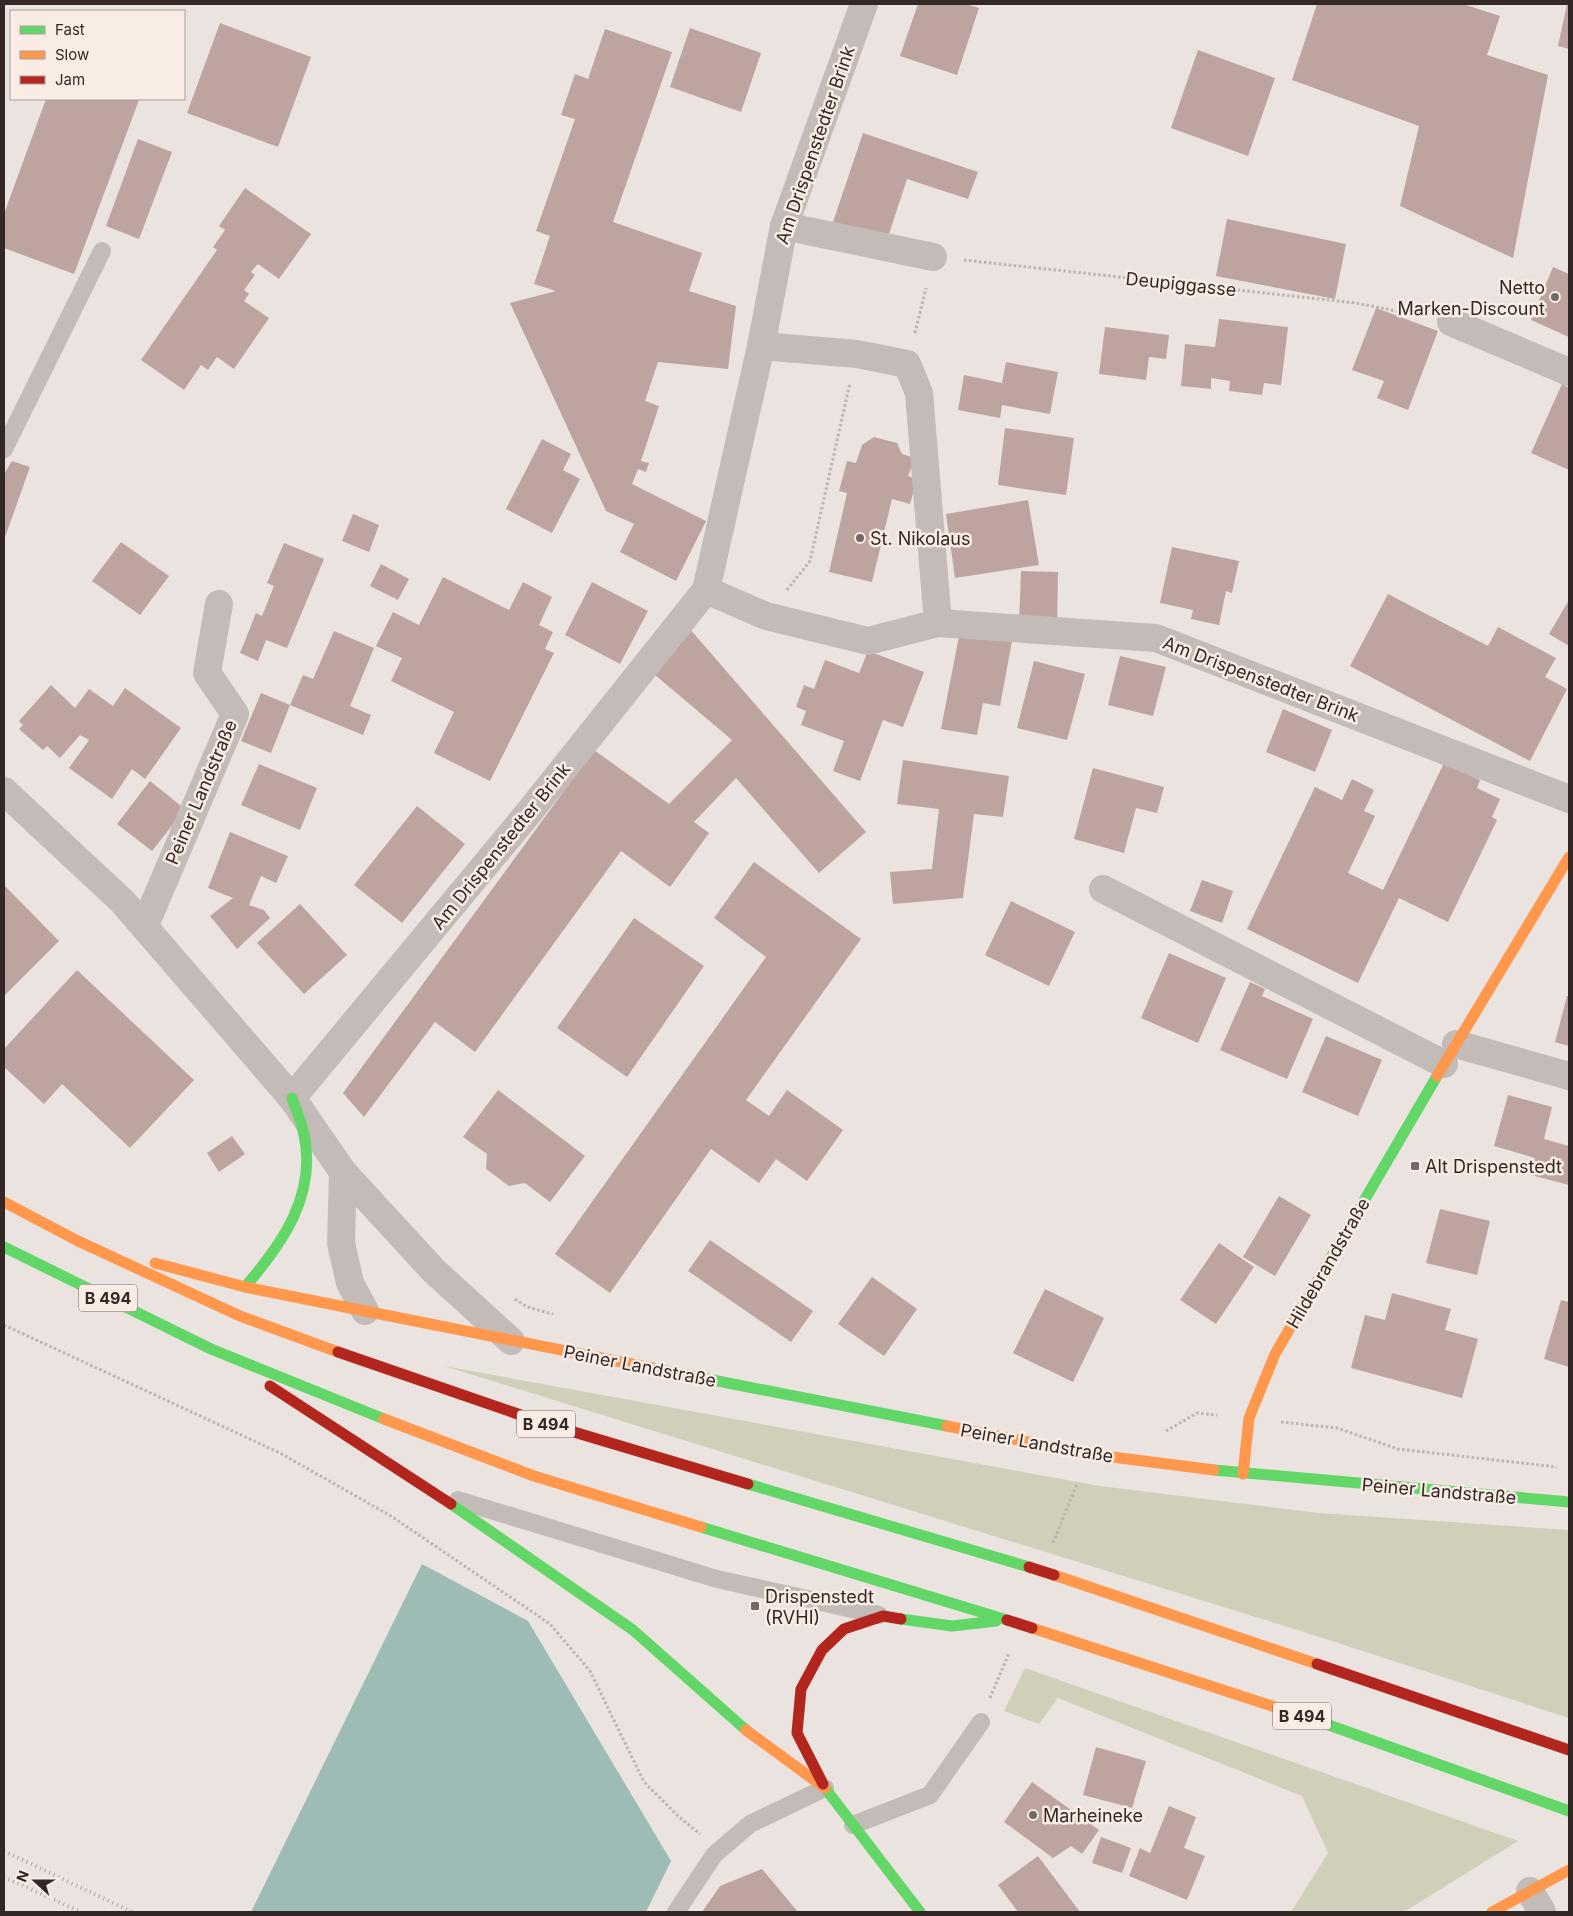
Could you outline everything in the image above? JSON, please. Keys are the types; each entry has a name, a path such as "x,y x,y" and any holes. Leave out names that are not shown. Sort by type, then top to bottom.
{"main road":[{"name":"Hildebrandstraße","path":"1243,1474 1249,1418 1275,1354 1450,1054 1569,857"},
{"path":"244,1287 285,1237 298,1214 308,1174 304,1138 292,1098"},
{"name":"B 494","path":"4,1202 78,1241 240,1316 435,1386 547,1424 1054,1575 1569,1750"},
{"name":"Peiner Landstraße","path":"78,1241 244,1287 511,1342 1089,1454 1243,1474 1569,1502"},
{"name":"B 494","path":"4,1247 211,1349 371,1414 534,1476 1007,1620 1208,1684 1478,1777 1569,1811"},
{"path":"211,1349 436,1493 633,1630 749,1733 825,1788"},
{"path":"920,1912 825,1788 797,1733 801,1689 822,1650 844,1629 882,1616 952,1626 1007,1620"},
{"path":"1492,1912 1536,1902 1569,1870"}],"street":[{"name":"Am Drispenstedter Brink","path":"292,1098 530,811 706,590 761,346 784,226 864,4"},
{"path":"784,226 933,256"},
{"path":"1452,322 1569,372"},
{"path":"761,346 857,354 907,364 919,393 938,623"},
{"name":"Am Drispenstedter Brink","path":"706,590 766,616 868,641 938,623 1156,638 1569,799"},
{"name":"Peiner Landstraße","path":"145,925 235,714 207,673 219,604"},
{"path":"4,791 122,901 145,925 292,1098 343,1172 434,1270 511,1342"},
{"path":"1103,889 1450,1054 1569,1076"},
{"path":"343,1172 341,1243 350,1283 365,1311"}],"lane":[{"path":"4,449 102,251"},
{"path":"436,1493 717,1579 882,1616"},
{"path":"853,1825 930,1794 981,1722"},
{"path":"676,1912 691,1886 720,1850 750,1824 825,1788"}],"path":[{"name":"Deupiggasse","path":"933,256 1356,303 1452,322"},
{"path":"907,364 933,256"},
{"path":"766,616 810,561 857,354"},
{"path":"512,1298 527,1307 555,1314"},
{"path":"4,1325 280,1453 391,1516 550,1624 590,1671 644,1782 678,1816 720,1850"},
{"path":"1158,1432 1166,1431 1197,1413 1337,1428 1398,1448 1560,1467"}],"green space":[{"path":"444,1366 1100,1486 1318,1513 1569,1530 1569,1718 1301,1631"},
{"path":"1025,1668 1518,1841 1404,1912 1291,1912 1328,1853 1302,1796 1058,1698 1039,1724 1004,1711"}],"water":[{"path":"422,1564 528,1621 671,1861 646,1912 251,1912"}],"building":[{"path":"918,4 966,4 979,8 957,75 900,56"},
{"path":"1317,4 1463,4 1500,16 1487,55 1548,75 1513,258 1400,206 1419,126 1292,80"},
{"path":"1567,4 1569,4 1569,49 1558,46"},
{"path":"220,23 311,57 278,147 187,113"},
{"path":"690,28 761,53 741,112 670,87"},
{"path":"605,29 672,52 613,222 702,253 689,291 736,306 728,369 658,362 645,401 659,406 641,461 649,463 646,472 638,469 632,484 706,521 676,581 620,552 634,524 606,511 510,303 556,291 534,284 550,236 536,231 575,119 561,115 575,74 588,79"},
{"path":"1198,50 1275,78 1248,156 1171,128"},
{"path":"46,100 139,100 74,274 4,248 4,214"},
{"path":"863,133 978,172 968,199 907,179 887,240 833,222"},
{"path":"138,139 172,152 139,239 106,226"},
{"path":"245,188 311,234 279,279 258,264 251,272 255,275 244,290 249,294 244,301 269,318 234,369 217,357 208,370 201,365 184,390 141,360 217,250 213,247 225,230 219,226"},
{"path":"1227,219 1346,244 1335,299 1216,276"},
{"name":"Netto Marken-Discount","path":"1553,267 1569,274 1569,337 1531,320"},
{"path":"1376,308 1438,331 1408,410 1377,398 1384,381 1352,370"},
{"path":"1219,319 1288,327 1281,385 1264,383 1262,395 1229,391 1230,381 1211,378 1211,389 1181,386 1185,344 1215,347"},
{"path":"1105,327 1169,335 1166,359 1149,357 1146,380 1099,374"},
{"path":"1006,362 1058,372 1050,414 1002,405 1000,418 958,410 964,375 1002,383"},
{"path":"1562,384 1569,388 1569,470 1531,453"},
{"path":"1005,428 1074,438 1066,495 998,485"},
{"name":"St. Nikolaus","path":"874,437 897,443 902,454 915,458 908,476 917,479 910,504 892,499 872,582 829,572 847,493 839,491 847,461 856,463 862,445"},
{"path":"542,439 571,454 563,470 580,479 552,533 506,509"},
{"path":"12,461 30,467 4,540 4,474"},
{"path":"1028,500 1039,565 955,578 946,514"},
{"path":"353,514 379,525 369,552 342,541"},
{"path":"121,542 169,576 140,615 92,581"},
{"path":"284,543 324,559 287,648 266,640 258,661 240,653 256,613 262,616 274,586 267,583"},
{"path":"1172,547 1239,561 1232,593 1226,591 1219,625 1191,619 1193,610 1160,603"},
{"path":"381,564 409,579 398,600 370,586"},
{"path":"1021,571 1058,572 1057,625 1019,624"},
{"path":"443,577 509,610 523,582 552,597 539,625 553,632 545,649 554,653 490,781 434,753 454,712 391,681 402,658 376,646 393,612 419,625"},
{"path":"592,582 648,611 620,664 565,635"},
{"path":"1388,594 1488,646 1498,627 1556,658 1545,677 1567,689 1530,761 1350,666"},
{"path":"1569,600 1569,646 1549,634"},
{"path":"689,628 866,832 819,873 736,778 694,822 709,833 670,887 621,851 475,1052 435,1022 364,1117 343,1093 594,750 669,804 732,740 654,674"},
{"path":"334,631 374,648 350,706 371,715 363,735 290,705 303,675 313,679"},
{"path":"960,631 1012,641 1000,706 983,703 977,735 941,729"},
{"path":"868,651 924,672 903,727 883,720 860,781 833,771 844,741 801,725 806,711 796,707 804,685 814,689 825,660 859,673"},
{"path":"1120,656 1166,667 1153,716 1108,705"},
{"path":"1034,661 1085,674 1067,740 1017,728"},
{"path":"51,685 75,708 89,689 113,706 125,688 181,728 145,779 132,769 112,799 69,768 89,740 80,735 60,758 47,746 43,750 19,729 23,725 19,721"},
{"path":"261,693 290,705 271,753 241,741"},
{"path":"1283,709 1332,730 1315,772 1266,752"},
{"path":"903,760 1009,776 1003,817 974,814 963,898 893,904 890,872 932,869 939,809 897,804"},
{"path":"1444,763 1480,780 1477,788 1500,799 1492,817 1497,820 1448,922 1399,898 1358,983 1247,929 1315,787 1342,800 1352,779 1374,790 1364,811 1375,816 1348,873 1383,890"},
{"path":"259,764 317,788 300,830 241,805"},
{"path":"1093,768 1164,787 1157,813 1136,808 1124,853 1074,839"},
{"path":"150,781 185,809 152,851 117,824"},
{"path":"417,806 465,844 402,923 354,885"},
{"path":"230,832 288,856 276,883 261,876 249,905 264,910 270,918 237,949 210,916 233,898 208,888"},
{"path":"754,862 861,939 746,1100 769,1116 787,1090 843,1130 807,1181 776,1159 759,1183 711,1149 610,1293 555,1254 766,957 714,918"},
{"path":"1202,880 1233,891 1222,923 1190,911"},
{"path":"4,885 59,941 4,996"},
{"path":"1011,901 1075,932 1049,986 985,955"},
{"path":"300,904 347,955 304,994 257,943"},
{"path":"634,918 704,966 627,1077 557,1028"},
{"path":"1169,953 1226,978 1198,1043 1141,1018"},
{"path":"77,970 194,1080 130,1148 62,1084 44,1104 4,1067 4,1049"},
{"path":"1250,982 1265,989 1262,996 1313,1019 1287,1079 1220,1050"},
{"path":"1567,996 1569,996 1569,1046 1555,1042"},
{"path":"1326,1036 1382,1060 1358,1116 1302,1092"},
{"path":"498,1090 585,1156 550,1202 525,1183 509,1186 486,1169 487,1154 463,1137"},
{"path":"1508,1095 1552,1107 1544,1139 1569,1146 1569,1185 1531,1175 1535,1158 1494,1146"},
{"path":"232,1136 245,1154 219,1172 207,1153"},
{"path":"1279,1196 1311,1215 1275,1276 1243,1257"},
{"path":"1440,1209 1490,1221 1477,1275 1426,1263"},
{"path":"710,1240 813,1311 791,1342 688,1271"},
{"path":"1219,1243 1254,1267 1216,1324 1180,1300"},
{"path":"872,1277 917,1309 884,1356 838,1324"},
{"path":"1045,1289 1104,1318 1073,1382 1013,1353"},
{"path":"1392,1293 1451,1309 1445,1330 1478,1339 1462,1398 1351,1368 1365,1315 1385,1320"},
{"path":"1561,1300 1569,1302 1569,1367 1544,1359"},
{"path":"1096,1747 1146,1761 1132,1808 1083,1795"},
{"path":"1032,1782 1099,1830 1082,1854 1071,1846 1053,1858 1004,1822"},
{"path":"1169,1806 1196,1817 1184,1848 1205,1856 1187,1900 1129,1876 1140,1848 1150,1853"},
{"path":"1101,1837 1131,1848 1122,1873 1092,1863"},
{"path":"1038,1856 1080,1912 1018,1912 998,1885"},
{"path":"762,1869 798,1912 702,1912 720,1886"}],"railway":[{"path":"4,1851 132,1912"},
{"path":"4,1877 81,1912"}],"traffic: fast":[{"path":"1330,1259 1437,1076"},
{"path":"245,1287 272,1254 293,1217 301,1198 307,1157 303,1130 292,1098"},
{"path":"4,1247 211,1349 384,1419"},
{"path":"652,1368 947,1426"},
{"path":"1214,1470 1569,1502"},
{"path":"748,1484 1029,1567"},
{"path":"451,1504 633,1630 746,1730"},
{"path":"701,1527 1007,1620"},
{"path":"901,1619 952,1626 996,1621"},
{"path":"1312,1719 1569,1811"},
{"path":"825,1788 920,1912"}],"traffic: slow":[{"path":"1437,1076 1569,857"},
{"path":"4,1202 78,1241 240,1316 338,1352"},
{"path":"1243,1474 1249,1418 1275,1354 1330,1259"},
{"path":"155,1263 245,1287 365,1311"},
{"path":"365,1311 652,1368"},
{"path":"384,1419 534,1476 701,1527"},
{"path":"947,1426 1089,1454 1214,1470"},
{"path":"1054,1575 1317,1664"},
{"path":"1032,1628 1312,1719"},
{"path":"746,1730 825,1788"},
{"path":"1492,1912 1569,1870"}],"traffic: jam":[{"path":"338,1352 547,1424 748,1484"},
{"path":"270,1386 451,1504"},
{"path":"1029,1567 1054,1575"},
{"path":"823,1784 797,1733 801,1689 822,1650 844,1629 883,1616 901,1619"},
{"path":"1007,1620 1032,1628"},
{"path":"1317,1664 1569,1750"}],"place":[{"name":"Netto Marken-Discount","path":"1555,297"},
{"name":"St. Nikolaus","path":"860,538"},
{"name":"Alt Drispenstedt","path":"1415,1166"},
{"name":"Drispenstedt (RVHI)","path":"755,1606"},
{"name":"Marheineke","path":"1033,1815"}]}
